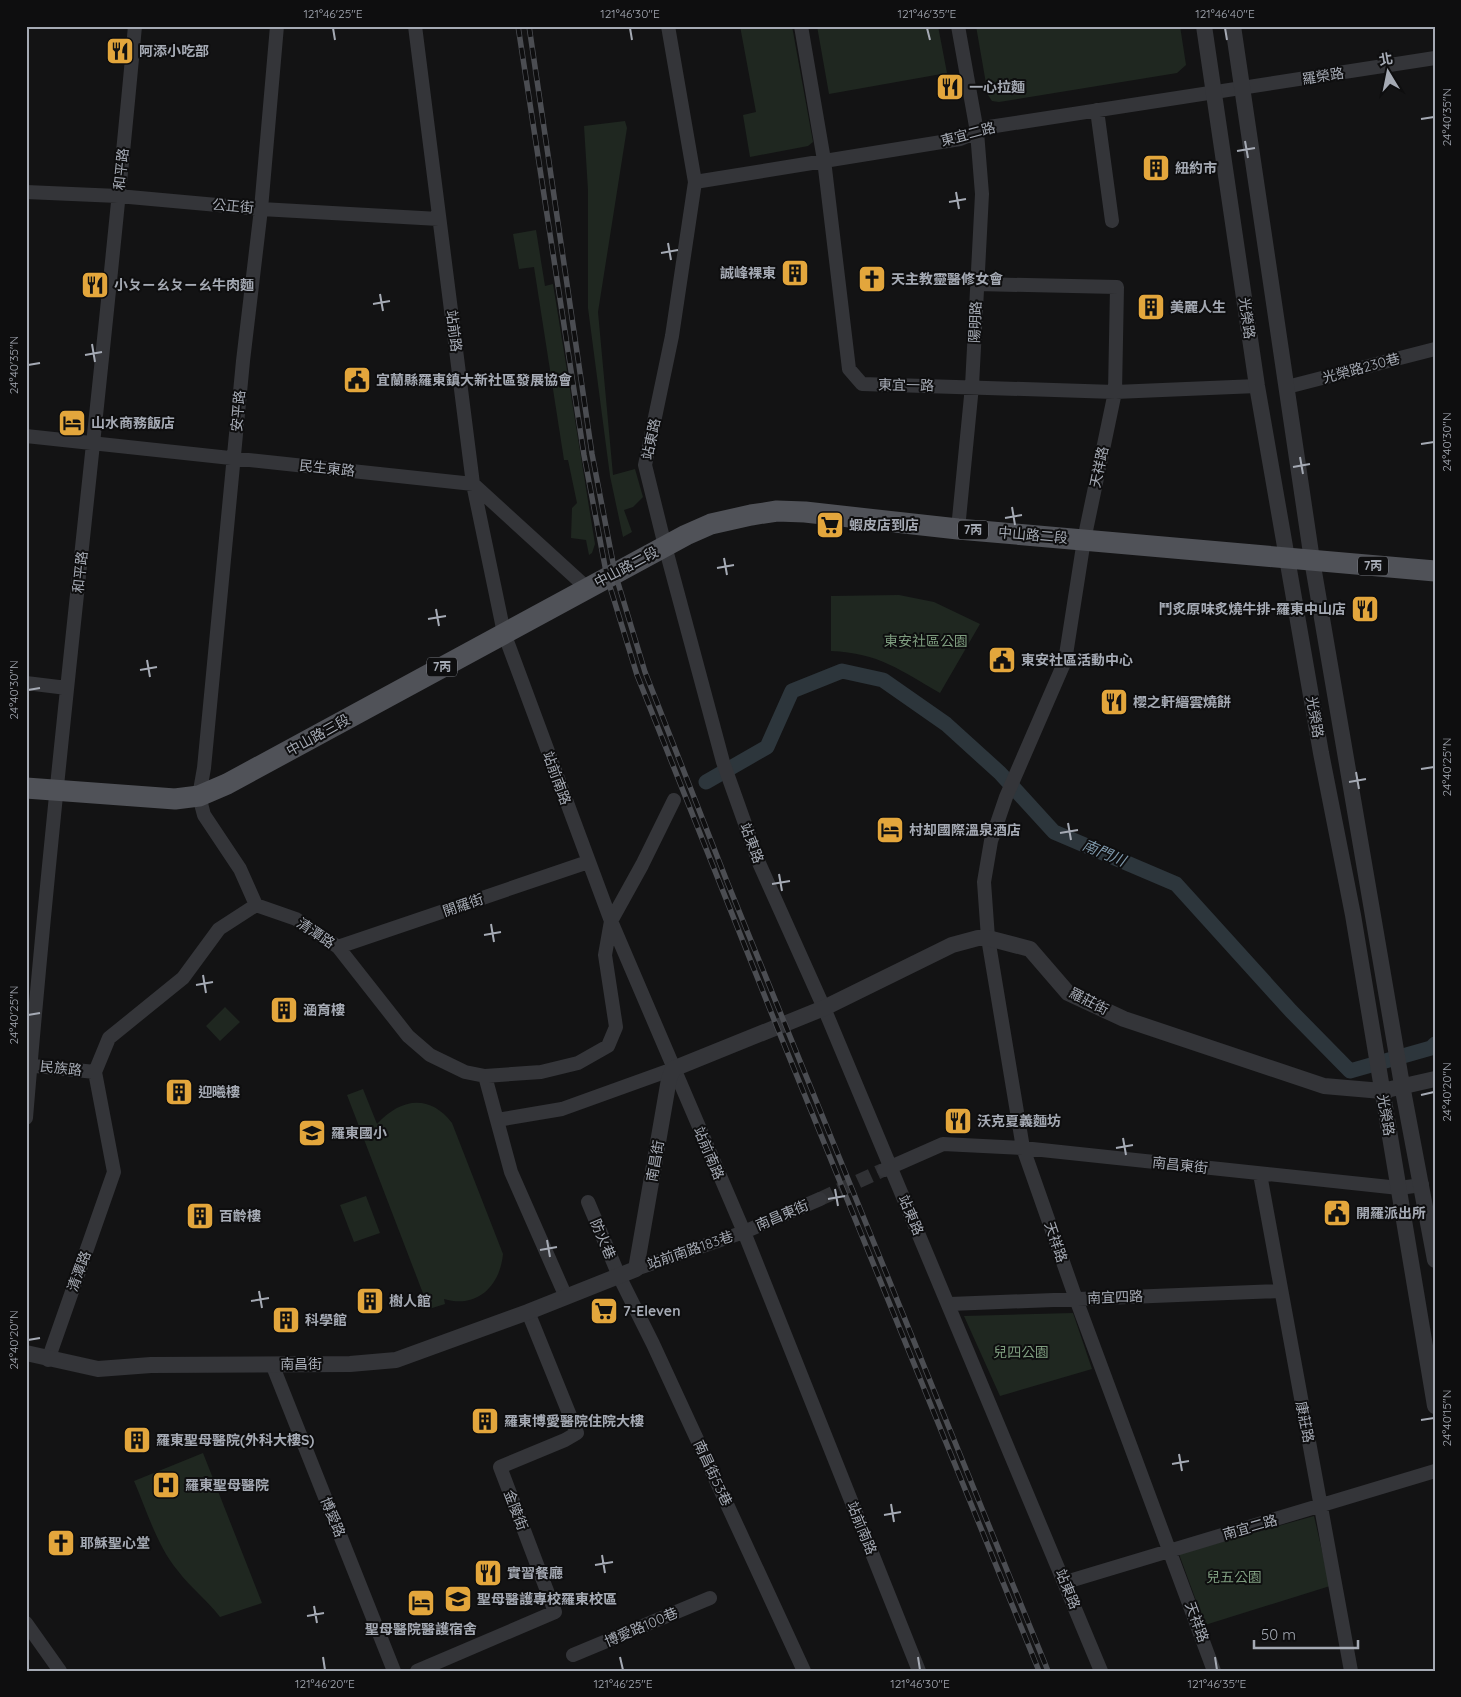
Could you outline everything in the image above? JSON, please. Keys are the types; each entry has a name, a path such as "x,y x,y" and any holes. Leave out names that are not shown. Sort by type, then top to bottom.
{"main road":[{"name":"中山路二段","path":"587,588 664,546 711,524 778,511 805,512 958,529 1287,557 1435,572"},
{"name":"中山路三段","path":"26,788 175,799 199,796 227,784 587,588"}],"street":[{"name":"和平路","path":"26,1118 28,1065 58,791 135,26"},
{"name":"安平路","path":"199,796 205,759 277,26"},
{"name":"站前路","path":"415,26 473,484 504,633"},
{"name":"站東路","path":"668,26 695,182 672,336 645,465 664,546 723,762 759,863 824,1008 887,1168 950,1304 1101,1671"},
{"name":"東宜一路","path":"801,26 824,160 849,369 862,384 1115,392 1257,386"},
{"name":"陽明路","path":"958,26 977,132 982,194 972,386 958,529"},
{"name":"光榮路","path":"1204,26 1257,386 1321,753 1353,915 1435,1406"},
{"name":"光榮路","path":"1233,26 1312,560 1402,1085 1435,1260"},
{"name":"羅榮路","path":"1241,88 1435,58"},
{"name":"東宜二路","path":"695,182 960,139 989,127 1241,88"},
{"path":"1097,110 1112,221"},
{"name":"公正街","path":"26,192 118,196 260,209 440,219"},
{"name":"天祥路","path":"977,284 1117,287 1115,392 1084,540 1065,660 1006,797 991,841 984,882 988,938 1023,1148 1076,1299 1214,1671"},
{"name":"光榮路230巷","path":"1287,388 1435,349"},
{"name":"民生東路","path":"26,436 473,484"},
{"path":"473,484 587,588"},
{"name":"站前南路","path":"504,633 611,921 744,1232 919,1671"},
{"path":"26,683 67,688"},
{"path":"95,1072 109,1038 183,978 219,929 256,905 240,869 204,815 199,796"},
{"path":"611,921 642,866 674,800"},
{"name":"開羅街","path":"338,947 588,862"},
{"name":"清潭路","path":"256,905 296,919 338,947 387,1011 418,1045 430,1055 465,1072 484,1076 541,1072 578,1064 608,1046 616,1027 605,955 611,921"},
{"name":"羅莊街","path":"673,1069 824,1008 952,945 988,938 1030,949 1068,993 1124,1018 1324,1086 1382,1091 1435,1079"},
{"name":"民族路","path":"28,1065 95,1072"},
{"path":"497,1120 562,1109 673,1069"},
{"name":"南昌街","path":"26,1353 48,1360 98,1369 151,1365 350,1364 396,1360 528,1312 636,1269 669,1079 673,1069"},
{"name":"清潭路","path":"48,1360 114,1172 95,1072"},
{"path":"484,1076 511,1172 566,1297"},
{"name":"南昌東街","path":"887,1168 942,1144 1023,1148 1399,1188 1422,1185"},
{"name":"康莊路","path":"1260,1174 1351,1671"},
{"name":"南昌東街","path":"744,1232 820,1199"},
{"name":"防火巷","path":"588,1202 619,1276"},
{"name":"站前南路183巷","path":"636,1269 744,1232"},
{"name":"南昌街53巷","path":"619,1276 657,1353 804,1671"},
{"name":"南宜四路","path":"950,1304 1280,1291"},
{"name":"金陵街","path":"417,1671 555,1612 500,1467 565,1440 577,1433 528,1312"},
{"name":"博愛路","path":"272,1364 394,1671"},
{"name":"南宜二路","path":"1066,1582 1435,1471"},
{"name":"博愛路100巷","path":"572,1656 710,1598"},
{"path":"26,1623 60,1671"}],"green space":[{"path":"740,26 792,26 813,142 808,146 750,157 743,115 756,112"},
{"path":"817,26 938,26 947,73 829,94"},
{"path":"976,26 1180,26 1186,65 1177,73 999,102 992,101 988,95"},
{"path":"625,121 627,128 598,312 613,475 635,469 643,497 633,507 624,510 632,532 623,537 610,476 588,308 588,190 584,126"},
{"path":"536,230 545,286 553,284 595,544 592,553 589,555 586,540 571,538 572,508 577,503 568,460 564,460 534,267 519,269 513,234"},
{"name":"東安社區公園","path":"899,595 934,602 980,624 940,693 889,664 863,655 831,651 831,596"},
{"path":"225,1007 240,1022 220,1041 206,1026"},
{"path":"363,1089 377,1124 395,1109 414,1103 434,1107 452,1123 503,1254 501,1266 492,1285 476,1298 467,1301 444,1299 445,1304 429,1309 347,1095"},
{"path":"366,1196 380,1233 354,1242 340,1205"},
{"name":"兒四公園","path":"1073,1313 1092,1369 1000,1396 964,1316"},
{"path":"203,1453 262,1603 220,1617 183,1577 164,1551 134,1481"},
{"name":"兒五公園","path":"1314,1516 1330,1586 1205,1625 1179,1554"}],"waterway":[{"name":"南門川","path":"706,782 767,747 792,691 842,671 883,680 946,724 1000,773 1054,832 1176,884 1291,1011 1350,1071 1431,1048 1435,1044"}],"tunnel":[{"path":"820,1199 883,1170"}],"railway":[{"path":"518,26 584,455 607,577 637,675 777,1027 1039,1671"},
{"path":"529,26 592,454 615,573 645,672 728,884 1048,1671"}],"place":[{"name":"阿添小吃部","path":"120,51"},
{"name":"一心拉麵","path":"950,87"},
{"name":"紐約市","path":"1156,168"},
{"name":"誠峰裸東","path":"795,273"},
{"name":"天主教靈醫修女會","path":"872,279"},
{"name":"小ㄆㄧㄠㄆㄧㄠ牛肉麵","path":"95,285"},
{"name":"美麗人生","path":"1151,307"},
{"name":"宜蘭縣羅東鎮大新社區發展協會","path":"357,380"},
{"name":"山水商務飯店","path":"72,423"},
{"name":"蝦皮店到店","path":"830,525"},
{"name":"鬥炙原味炙燒牛排-羅東中山店","path":"1365,609"},
{"name":"東安社區活動中心","path":"1002,660"},
{"name":"櫻之軒縉雲燒餅","path":"1114,702"},
{"name":"村却國際溫泉酒店","path":"890,830"},
{"name":"涵育樓","path":"284,1010"},
{"name":"迎曦樓","path":"179,1092"},
{"name":"沃克夏義麵坊","path":"958,1121"},
{"name":"羅東國小","path":"312,1133"},
{"name":"開羅派出所","path":"1337,1213"},
{"name":"百齡樓","path":"200,1216"},
{"name":"樹人館","path":"370,1301"},
{"name":"7-Eleven","path":"604,1311"},
{"name":"科學館","path":"286,1320"},
{"name":"羅東博愛醫院住院大樓","path":"485,1421"},
{"name":"羅東聖母醫院(外科大樓S)","path":"137,1440"},
{"name":"羅東聖母醫院","path":"166,1485"},
{"name":"耶穌聖心堂","path":"61,1543"},
{"name":"實習餐廳","path":"488,1573"},
{"name":"聖母醫護專校羅東校區","path":"458,1599"},
{"name":"聖母醫院醫護宿舍","path":"421,1603"}]}
